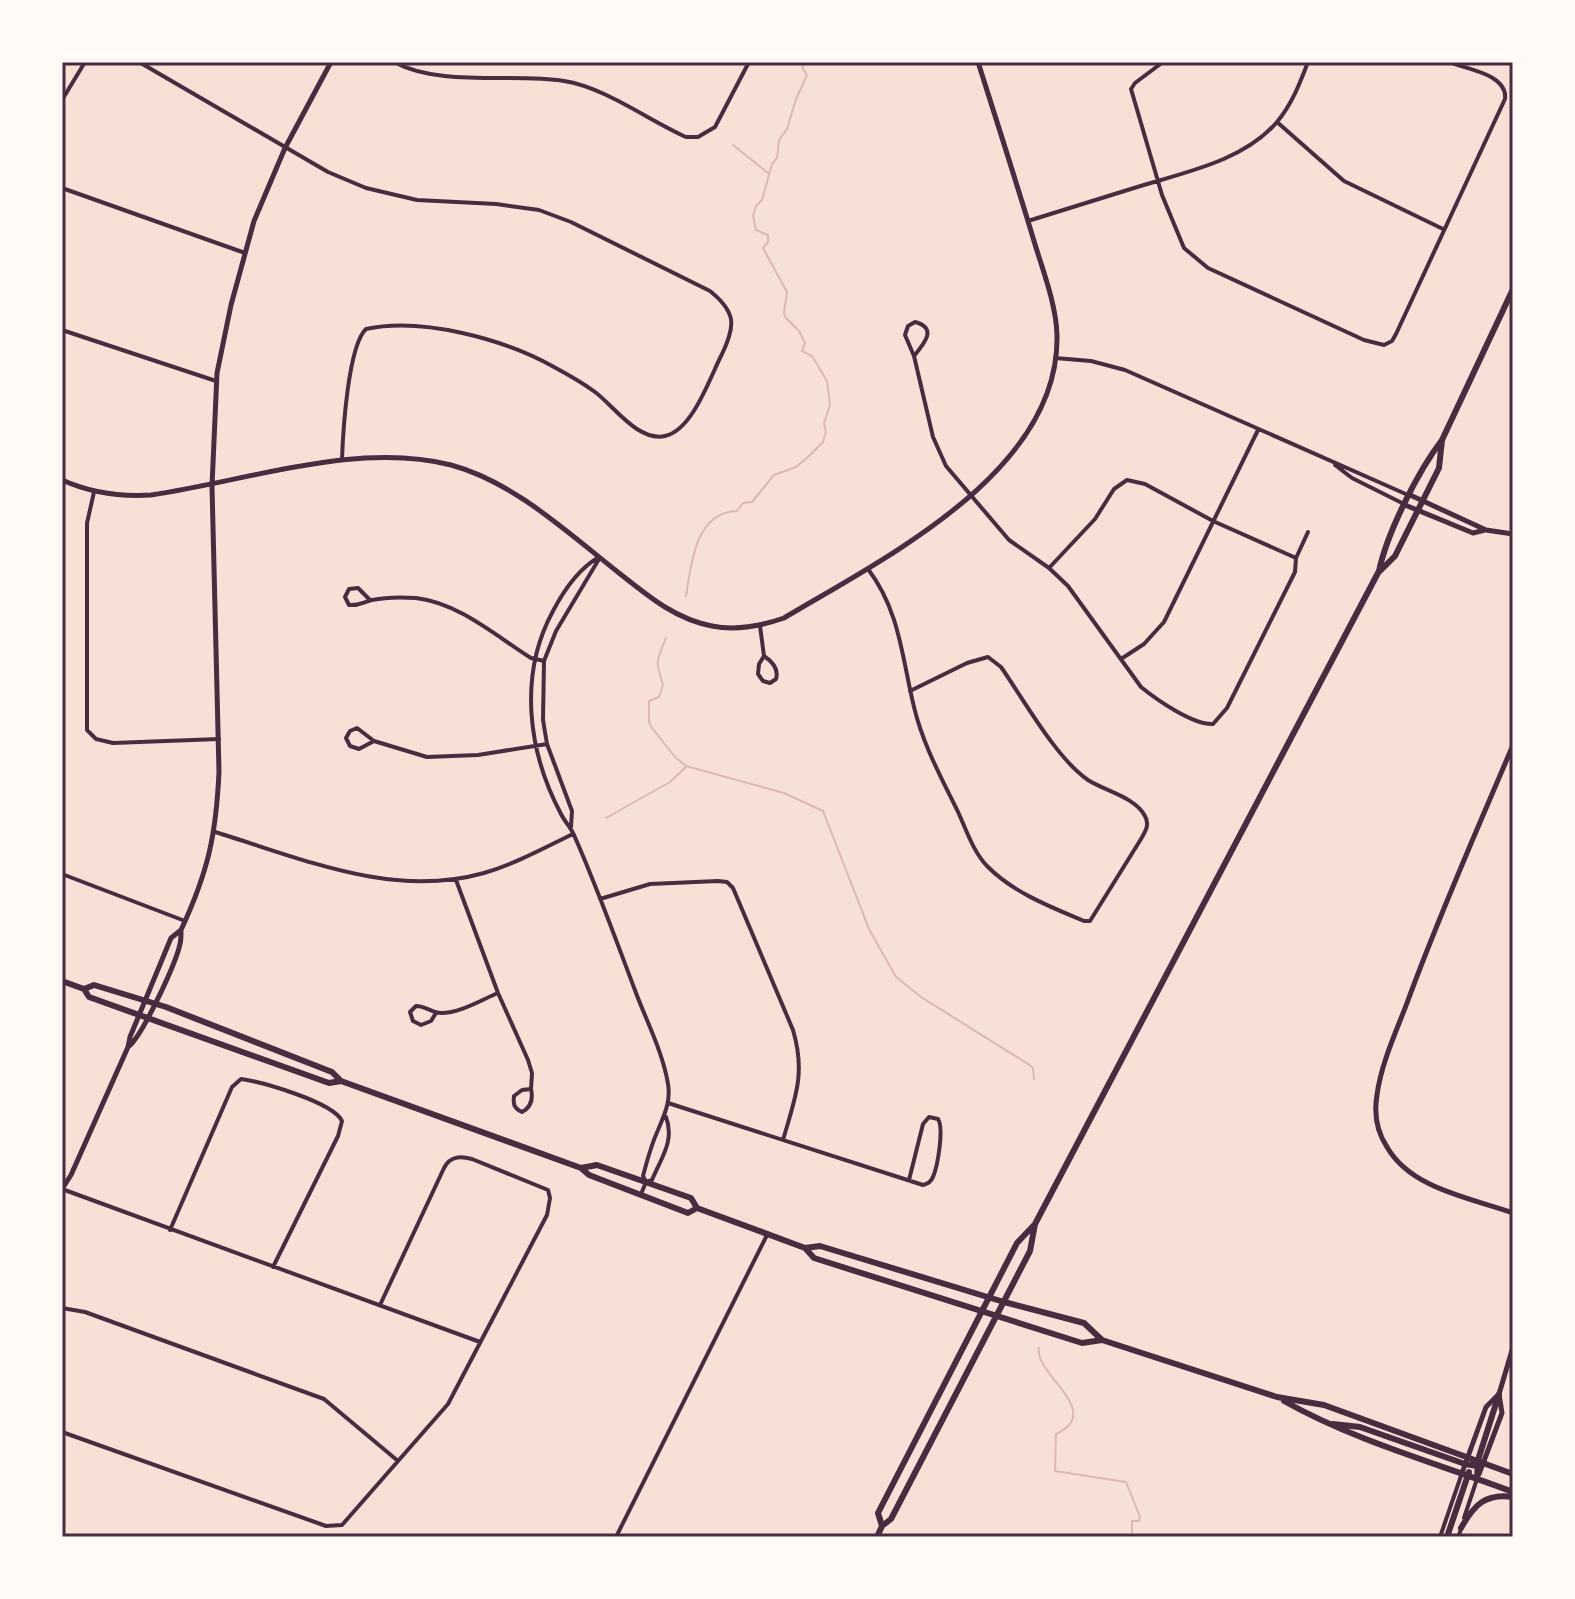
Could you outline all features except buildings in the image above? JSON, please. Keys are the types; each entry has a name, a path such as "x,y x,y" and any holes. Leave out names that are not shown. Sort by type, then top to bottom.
{"main road":[{"path":"882,1526 878,1513 1017,1243 1035,1224 1379,571 1384,548 1426,461 1442,440 1513,289"},
{"path":"1379,571 1395,556 1439,468 1442,440"},
{"path":"62,981 84,989 89,997 147,1019 329,1083 341,1081"},
{"path":"84,989 94,985 154,1004 332,1072 341,1081 581,1168 589,1175 640,1196 688,1213 697,1208"},
{"path":"581,1168 597,1165 691,1198 697,1208 805,1248 814,1258 1082,1343 1102,1340"},
{"path":"877,1537 882,1526 891,1519 1030,1251 1035,1224"},
{"path":"805,1248 820,1246 1084,1323 1102,1340 1277,1397 1324,1405 1468,1456 1475,1464 1477,1479"},
{"path":"1447,1537 1466,1474 1475,1464 1499,1394"},
{"path":"1277,1397 1326,1423 1466,1474 1513,1495"},
{"path":"1326,1423 1360,1427 1513,1474"},
{"path":"1461,1528 1472,1509 1481,1501 1492,1496 1513,1495"}],"street":[{"path":"62,100 85,62"},
{"path":"139,62 328,172 387,195 539,210 710,291 725,305 732,318 729,338 685,424 661,436 638,428 592,389 510,347 453,332 404,326 366,329 357,342 347,401 342,459"},
{"path":"128,1047 136,1042 181,943 181,930 210,859 215,832 219,739 212,486 216,381 231,305 254,221 285,148 331,62"},
{"path":"394,62 427,72 566,81 686,137 698,137 715,127 749,62"},
{"path":"62,480 94,492 127,497 212,486 342,459 415,458 472,472 493,481 659,604 683,617 727,628 760,626 784,618 915,540 1001,466 1029,432 1042,410 1055,358 1057,336 1054,317 1028,221 978,62"},
{"path":"1163,62 1131,89 1177,237 1192,256 1208,268 1375,344 1384,345 1392,341 1396,334 1501,107 1505,92 1498,80 1448,62"},
{"path":"1028,221 1232,155 1277,122 1297,91 1308,62"},
{"path":"1277,122 1344,181 1443,229"},
{"path":"62,188 245,253"},
{"path":"914,356 929,333 925,325 915,322 908,326 905,335 914,356 939,454 946,466 1009,540 1049,568 1082,603 1132,677 1153,697 1203,724 1213,724 1227,708 1295,572 1296,558 1308,532"},
{"path":"62,330 216,381"},
{"path":"1055,358 1113,365 1486,530 1513,534"},
{"path":"1121,659 1144,644 1164,622 1258,430"},
{"path":"1334,463 1352,478 1418,511 1473,533 1486,530"},
{"path":"1049,568 1095,519 1114,489 1127,480 1145,484 1213,521 1296,558"},
{"path":"94,492 87,523 87,730 91,736 113,743 219,739"},
{"path":"599,557 585,565 562,595 542,631 530,693 532,727 550,788 600,899 668,1086 666,1117 670,1130 669,1142 652,1180 646,1182 640,1196"},
{"path":"572,832 572,811 547,744 543,720 544,661 556,631 599,557"},
{"path":"868,569 891,606 896,621 910,691 927,747 979,857 999,877 1027,895 1084,921 1094,918 1147,828 1145,816 1138,807 1076,771 1001,667 988,657 967,663 910,691"},
{"path":"370,600 358,588 349,589 345,597 349,605 360,606 370,600 418,598 435,603 460,612 535,659 544,661"},
{"path":"760,626 764,656 758,674 763,681 770,683 776,679 777,671 772,661 764,656"},
{"path":"374,741 359,749 350,746 346,738 350,731 357,728 374,741 410,754 445,758 547,744"},
{"path":"1511,1213 1435,1186 1405,1169 1387,1148 1378,1126 1376,1107 1381,1076 1429,943 1513,745"},
{"path":"215,832 371,878 398,882 456,880 503,867 572,832"},
{"path":"62,874 185,921"},
{"path":"456,880 532,1073 533,1099 522,1112 514,1105 514,1096 522,1090 531,1089"},
{"path":"600,899 650,884 718,881 727,882 733,888 799,1051 798,1086 783,1140"},
{"path":"181,930 171,938 138,1015 128,1047 62,1189 480,1342"},
{"path":"436,1013 431,1021 421,1025 413,1021 410,1012 422,1005 436,1013 450,1012 498,993"},
{"path":"170,1230 232,1087 241,1079 258,1081 327,1107 339,1114 342,1121 338,1136 273,1267"},
{"path":"668,1103 923,1185 933,1177 942,1127 938,1119 929,1117 923,1124 909,1180"},
{"path":"646,1182 643,1176 658,1129 666,1117"},
{"path":"62,1432 326,1526 342,1525 448,1404 547,1215 548,1190 461,1156 447,1163 380,1305"},
{"path":"616,1537 768,1233"},
{"path":"62,1308 85,1312 324,1399 398,1461"},
{"path":"1468,1456 1486,1407 1499,1394 1513,1347"},
{"path":"1440,1537 1466,1474"},
{"path":"1458,1537 1477,1479"}],"waterway":[{"path":"686,596 693,556 704,530 712,520 737,511 743,503 752,502 774,475 796,467 809,456 823,442 826,432 824,423 830,405 827,381 812,356 802,351 805,343 799,331 786,318 787,292 763,248 768,242 768,235 756,230 753,216 777,158 779,140 787,129 807,75 802,67 808,62"},
{"path":"733,145 768,173"},
{"path":"666,638 658,662 663,685 659,697 649,701 649,722 675,757 686,766 784,793 823,811 869,929 896,977 921,997 1028,1064 1033,1068 1034,1079"},
{"path":"606,818 670,782 686,767"},
{"path":"1039,1348 1040,1359 1064,1392 1073,1415 1069,1425 1056,1434 1055,1471 1126,1482 1140,1517 1139,1521 1132,1521 1132,1537"}]}
